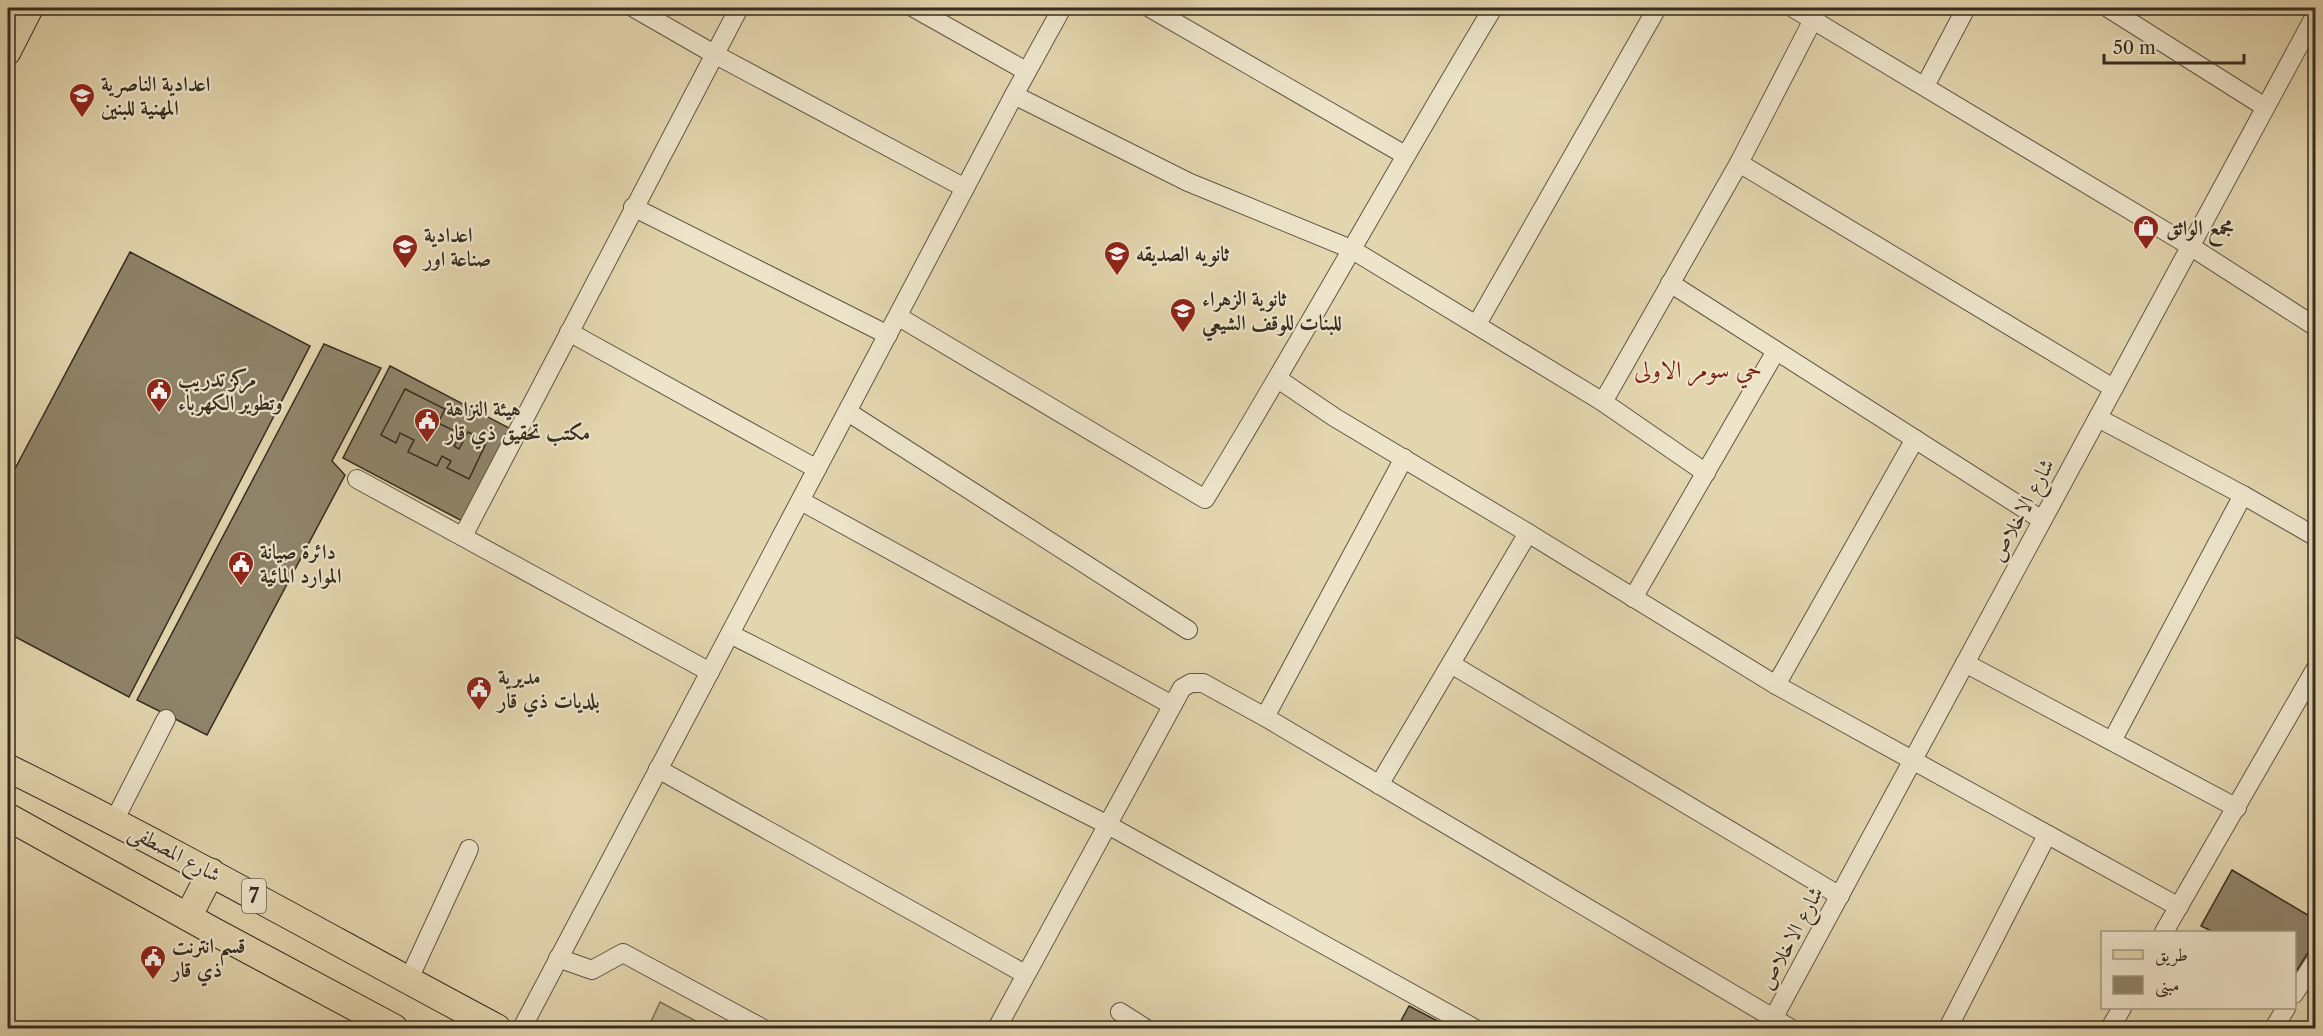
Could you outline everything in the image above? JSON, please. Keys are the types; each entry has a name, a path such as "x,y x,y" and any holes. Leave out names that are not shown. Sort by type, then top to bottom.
{"highway":[{"name":"شارع المصطفى","path":"8,768 211,872 498,1029"},
{"name":"7","path":"8,817 394,1029"},
{"path":"188,917 211,872"}],"main road":[{"path":"8,53 31,8"}],"street":[{"path":"634,8 714,54 965,188"},
{"path":"463,536 739,8"},
{"path":"914,8 1026,71"},
{"path":"522,1029 1026,71 1062,8"},
{"path":"1150,8 1405,155"},
{"path":"899,316 1205,499 1278,379 1405,155 1492,8"},
{"path":"1477,324 1657,8"},
{"path":"1793,8 1816,14 1925,86 2190,246 2316,327"},
{"path":"1925,86 1966,8"},
{"path":"2108,8 2265,107"},
{"path":"1603,402 1739,163 1816,14"},
{"name":"شارع الاخلاص","path":"1771,1024 2316,14"},
{"path":"1014,95 1188,182 1351,249 1603,402 1706,473"},
{"path":"1739,163 2113,388"},
{"path":"633,207 888,335"},
{"path":"1670,283 2042,520"},
{"path":"569,332 817,469"},
{"path":"1633,598 1776,351"},
{"path":"1278,379 1334,417 1776,686 2179,907"},
{"path":"848,412 1188,630"},
{"path":"2098,418 2243,495 2316,537"},
{"path":"1776,686 1915,439"},
{"path":"1265,717 1404,458"},
{"path":"357,479 710,672"},
{"path":"2112,741 2243,495"},
{"path":"801,501 1172,705"},
{"path":"1379,785 1528,533"},
{"path":"730,634 1108,825 1474,1029"},
{"path":"1965,663 2237,808"},
{"path":"1451,664 1840,896"},
{"path":"2165,931 2316,668"},
{"path":"998,1029 1025,974 1172,705 1182,688 1197,682 1208,685 1265,717 1771,1024 1790,1029"},
{"path":"114,821 166,720"},
{"path":"658,769 1025,974"},
{"path":"1948,1029 2047,835"},
{"path":"408,981 469,849"},
{"path":"558,958 592,970 623,953 762,1029"},
{"path":"2296,992 2316,960"},
{"path":"2110,1029 2121,1009"},
{"path":"2274,1029 2285,1009"},
{"path":"1120,1012 1145,1029"}],"shaded area":[{"path":"660,1002 709,1028 648,1028"}],"building":[{"name":"مركز تدريب وتطوير الكهرباء","path":"130,252 310,346 129,697 8,633 8,482"},
{"name":"دائرة صيانة الموارد المائية","path":"324,344 381,368 332,461 345,475 207,735 137,700"},
{"name":"هيئة النزاهة مكتب تحقيق ذي قار","path":"390,366 511,429 464,522 343,458"},
{"path":"405,389 445,409 438,423 461,434 454,446 459,449 468,432 487,441 469,479 447,468 451,461 442,456 437,466 408,452 414,440 400,433 396,443 381,435"},
{"path":"2232,870 2316,920 2316,940 2296,972 2296,931 2211,931 2201,926"},
{"path":"1409,1006 1451,1028 1397,1028"}],"place":[{"name":"اعدادية الناصرية المهنية للبنين","path":"82,119"},
{"name":"مجمع الواثق","path":"2146,251"},
{"name":"اعدادية صناعة اور","path":"405,270"},
{"name":"ثانويه الصديقه","path":"1117,277"},
{"name":"ثانوية الزهراء للبنات للوقف الشيعي","path":"1183,334"},
{"name":"مركز تدريب وتطوير الكهرباء","path":"159,414"},
{"name":"هيئة النزاهة مكتب تحقيق ذي قار","path":"427,444"},
{"name":"دائرة صيانة الموارد المائية","path":"241,587"},
{"name":"مديرية بلديات ذي قار","path":"479,712"},
{"name":"قسم انترنت ذي قار","path":"153,981"}],"district":[{"name":"حي سومر الاولى","path":"1698,370"}]}
